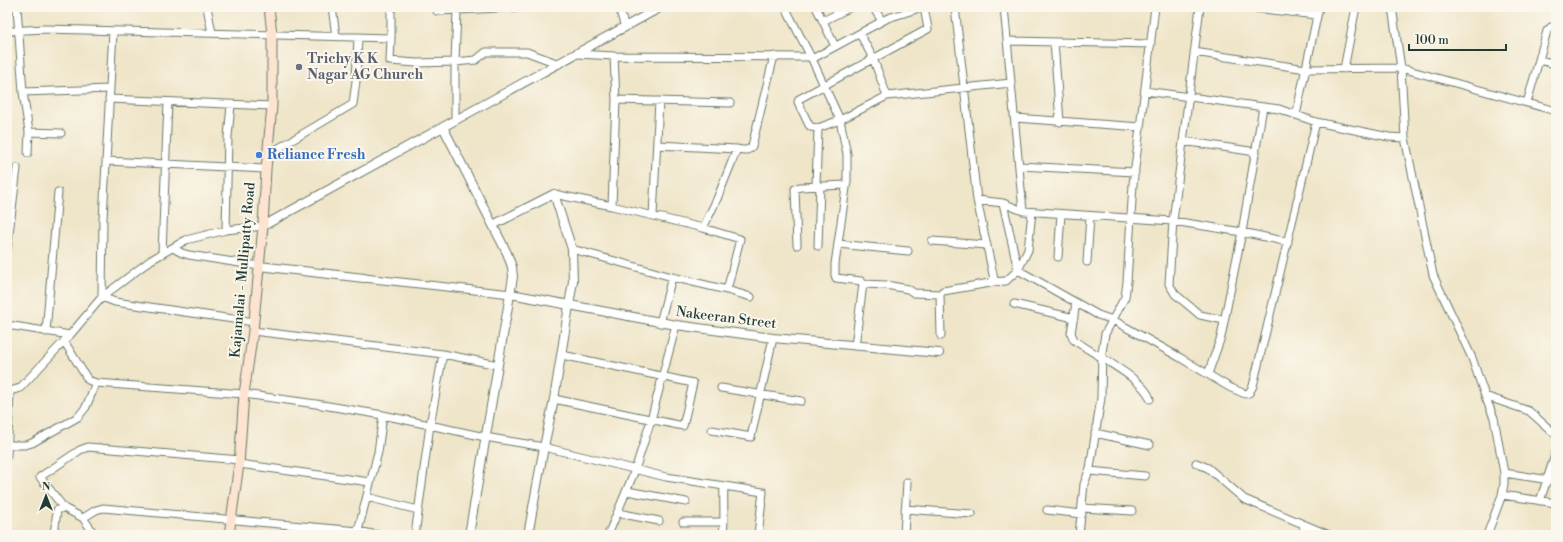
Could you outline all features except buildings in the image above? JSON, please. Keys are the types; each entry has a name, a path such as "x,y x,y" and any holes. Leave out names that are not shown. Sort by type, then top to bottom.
{"main road":[{"name":"Kajamalai - Mullipatty Road","path":"229,535 240,462 244,394 253,326 263,226 267,155 272,106 272,34 269,7"}],"street":[{"path":"16,7 29,132 28,153"},
{"path":"207,7 212,33"},
{"path":"332,7 336,36"},
{"path":"391,7 390,61 416,63 455,62 476,60 486,52 527,52 559,64"},
{"path":"437,7 437,11 521,7"},
{"path":"618,7 625,28"},
{"path":"7,454 8,392 20,388 70,336 102,297 151,260 186,240 226,230 263,226 661,7"},
{"path":"785,7 840,120 848,154 846,185 835,264 834,275 836,278 861,281 863,284 886,285 908,289 914,292 940,294 942,291 947,289 1006,281 1018,270 1028,250 1032,212"},
{"path":"816,7 835,46"},
{"path":"823,21 851,7"},
{"path":"873,7 882,21"},
{"path":"894,7 896,15"},
{"path":"577,54 614,56 774,56 811,58 860,34 882,21 923,7 928,29 799,99 798,102 811,127 818,128 840,120 887,96 1011,83"},
{"path":"955,7 977,200 994,275 992,282"},
{"path":"1004,7 1024,211"},
{"path":"1079,535 1084,484 1089,471 1101,398 1102,358 1106,334 1125,297 1130,218 1155,7"},
{"path":"1200,7 1173,220 1169,279 1171,289 1200,315 1224,320"},
{"path":"1246,7 1317,15"},
{"path":"1296,116 1319,7"},
{"path":"1344,69 1356,7"},
{"path":"1392,7 1401,68 1405,138 1433,275 1472,358 1494,418 1504,473 1502,495 1487,535"},
{"path":"455,120 457,11"},
{"path":"1526,103 1548,29 1551,26 1556,27"},
{"path":"7,31 45,29 391,38"},
{"path":"102,297 103,219 113,31"},
{"path":"860,34 873,58 887,96"},
{"path":"267,155 353,104 356,81 358,37"},
{"path":"1007,41 1151,44"},
{"path":"1054,42 1060,122"},
{"path":"1194,52 1306,69 1401,68 1556,111"},
{"path":"612,206 616,100 614,56"},
{"path":"657,145 750,149 774,56"},
{"path":"1539,60 1556,64"},
{"path":"24,92 110,89"},
{"path":"1145,91 1279,110 1316,122 1389,137 1405,138"},
{"path":"109,99 272,106"},
{"path":"616,100 730,104"},
{"path":"653,216 659,101"},
{"path":"162,253 168,102"},
{"path":"226,230 231,105"},
{"path":"1208,374 1216,353 1224,320 1242,232 1262,107"},
{"path":"1015,118 1141,127"},
{"path":"1003,203 1018,270 1098,315 1113,320 1240,393 1249,393 1253,386 1316,122"},
{"path":"443,127 493,225 512,267 513,281 469,535"},
{"path":"818,128 818,246"},
{"path":"29,132 61,133"},
{"path":"1183,141 1256,152"},
{"path":"703,228 717,199 737,149"},
{"path":"106,161 266,169"},
{"path":"1019,166 1135,172"},
{"path":"7,250 17,168"},
{"path":"797,245 795,189 800,187 846,185"},
{"path":"46,332 58,192"},
{"path":"543,535 528,533 562,355 573,280 572,249 554,194"},
{"path":"493,225 554,194 612,206 703,228 740,239 727,290"},
{"path":"977,200 1003,203 1024,211 1032,212 1173,220 1288,242"},
{"path":"1058,257 1061,214"},
{"path":"1087,262 1090,216"},
{"path":"932,241 987,245"},
{"path":"838,244 908,251"},
{"path":"172,248 189,255 259,266 511,294"},
{"path":"572,249 751,297"},
{"path":"660,323 672,277"},
{"path":"855,346 863,284"},
{"name":"Nakeeran Street","path":"511,294 660,323 773,338 939,353"},
{"path":"940,294 941,336"},
{"path":"102,297 114,302 161,307 253,326 443,354 498,365"},
{"path":"1076,303 1071,333 1074,340 1133,379 1147,391 1150,399"},
{"path":"1014,304 1074,318"},
{"path":"7,325 70,336"},
{"path":"608,535 635,470 651,420 676,325"},
{"path":"712,430 751,437 773,338"},
{"path":"64,341 88,380 96,383 244,394 383,415 485,437 544,447 666,477 763,492 758,535"},
{"path":"415,535 430,425 443,354"},
{"path":"554,399 683,426 693,383 562,355"},
{"path":"8,445 24,445 32,443 78,417 86,407 96,383"},
{"path":"721,388 801,401"},
{"path":"1485,396 1529,411 1556,434"},
{"path":"358,530 378,452 383,415"},
{"path":"1095,433 1150,445"},
{"path":"95,535 83,518 64,508 40,477 88,446 240,462 370,482"},
{"path":"1540,501 1556,452"},
{"path":"1196,463 1208,468 1240,496 1329,535"},
{"path":"1089,471 1145,476"},
{"path":"1504,473 1556,481"},
{"path":"904,535 907,482"},
{"path":"722,535 724,522 724,486"},
{"path":"627,491 686,502"},
{"path":"1502,495 1556,503"},
{"path":"367,497 418,510"},
{"path":"54,535 57,510 64,508"},
{"path":"83,518 96,510 103,508 358,530 377,535"},
{"path":"905,509 972,514"},
{"path":"1047,510 1132,511"},
{"path":"618,513 659,521"},
{"path":"683,522 724,522"},
{"path":"1303,524 1305,535"}],"place":[{"name":"Trichy K K Nagar AG Church","path":"299,67"},
{"name":"Reliance Fresh","path":"259,155"}]}
